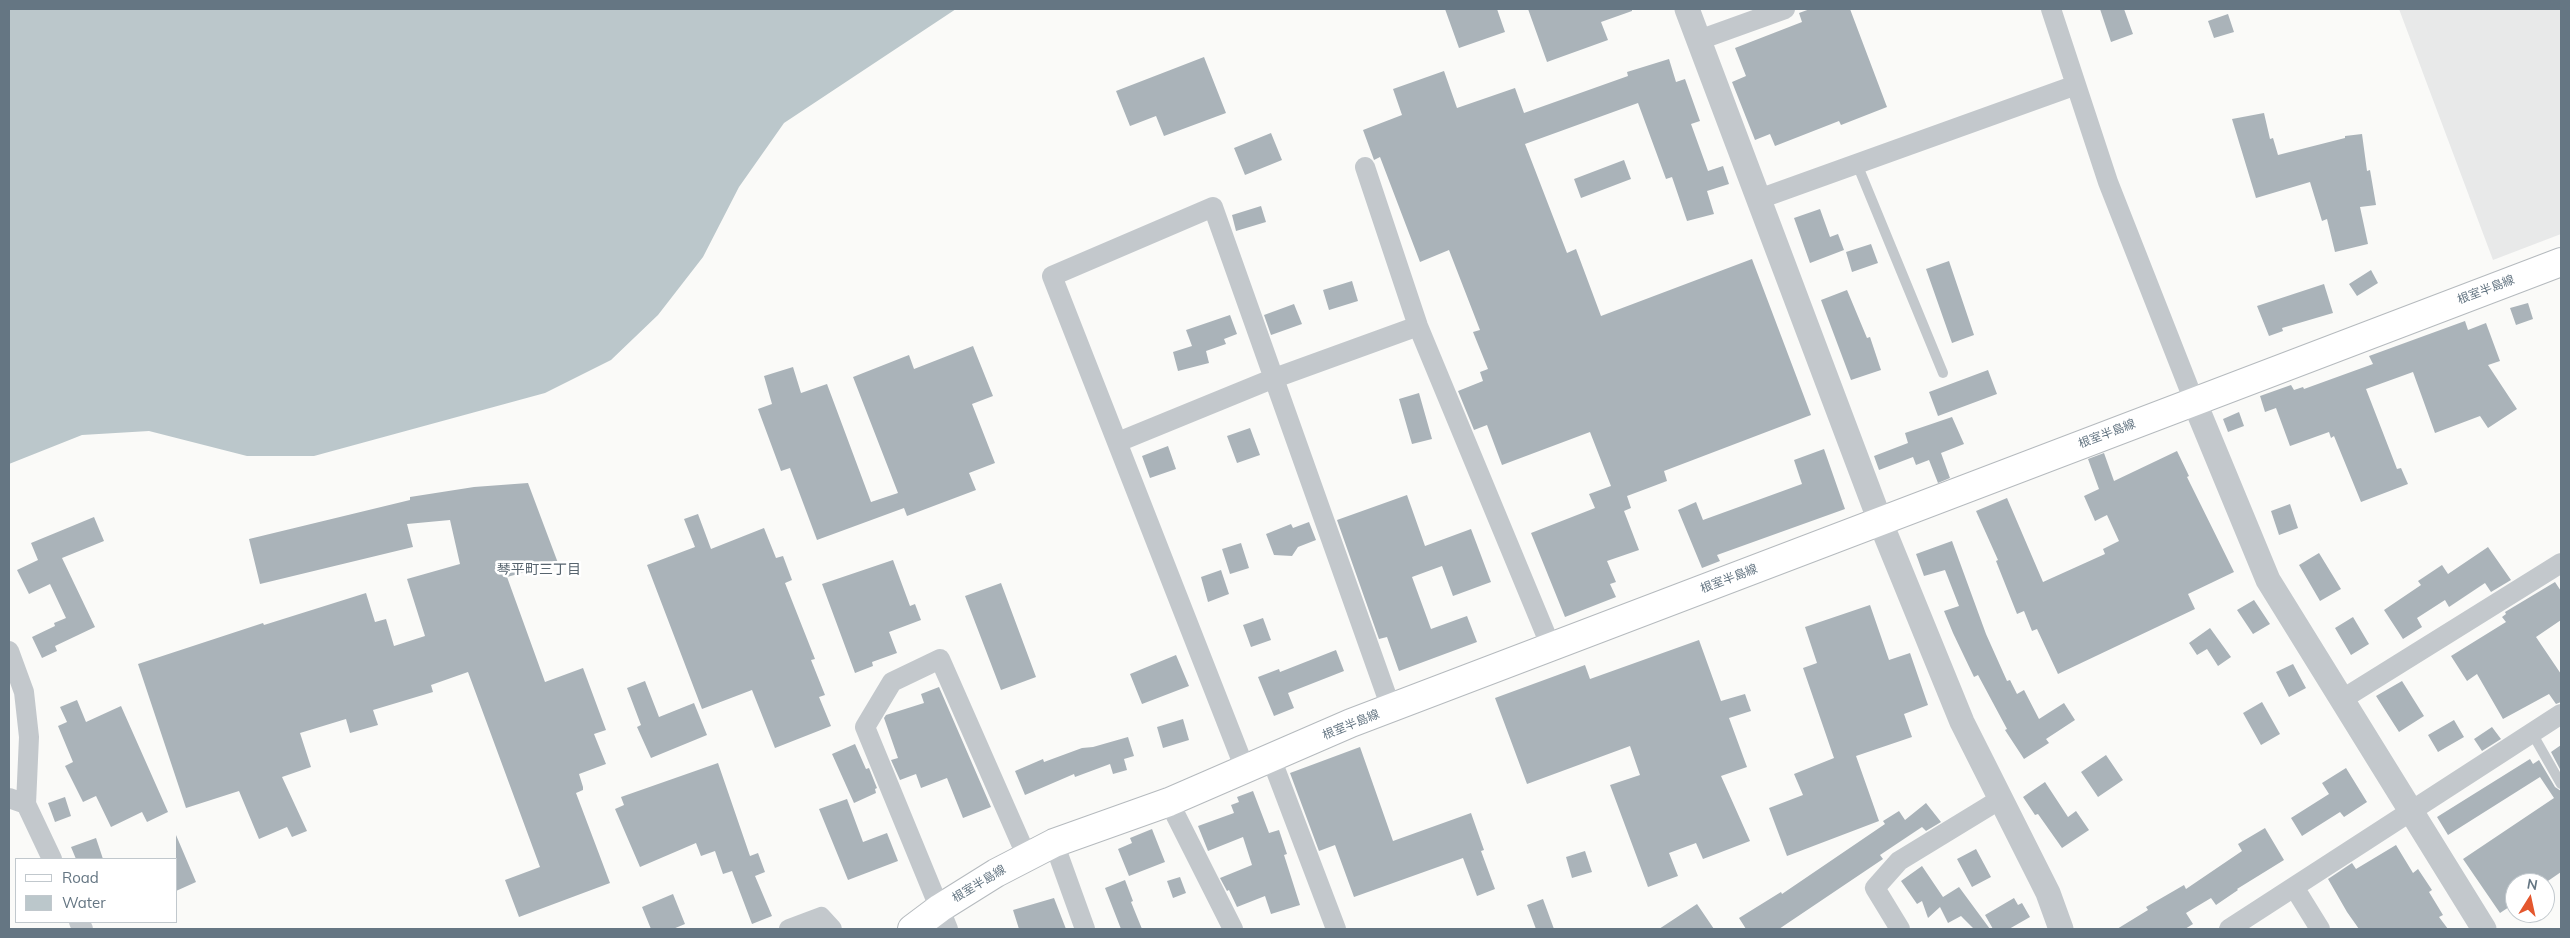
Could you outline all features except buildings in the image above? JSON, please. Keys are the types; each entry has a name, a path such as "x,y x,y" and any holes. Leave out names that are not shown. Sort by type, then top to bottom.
{"main road":[{"name":"根室半島線","path":"912,929 944,919 996,873 1054,843 1169,802 1391,708 2561,262"}],"street":[{"path":"1687,9 1880,521 1962,722 1999,800 2048,892 2061,929"},
{"path":"1699,40 1785,9"},
{"path":"2052,9 2108,182 2194,401 2268,580 2484,929"},
{"path":"1759,199 2076,85"},
{"path":"1365,167 1418,326 1551,647"},
{"path":"1245,769 1052,276 1213,208 1272,380 1391,708"},
{"path":"1118,442 1272,380 1418,326"},
{"path":"2341,700 2561,563"},
{"path":"9,651 24,692 29,736 17,801 51,858"},
{"path":"944,919 865,728 892,682 940,659 1027,857"},
{"path":"2229,929 2561,714"},
{"path":"1271,758 1336,929"},
{"path":"1900,929 1875,888 1899,861 1999,800"},
{"path":"1169,802 1233,929"},
{"path":"1054,843 1085,929"},
{"path":"2294,887 2320,929"},
{"path":"789,929 821,916 832,929"}],"lane":[{"path":"1857,164 1943,373"},
{"path":"2532,733 2561,784"}],"shaded area":[{"path":"2399,9 2561,9 2561,234 2493,260"}],"water":[{"path":"9,9 956,9 784,123 739,187 703,257 658,315 611,360 545,393 314,456 247,456 149,431 82,435 9,464"}],"district":[{"name":"琴平町三丁目","path":"539,570"}]}
